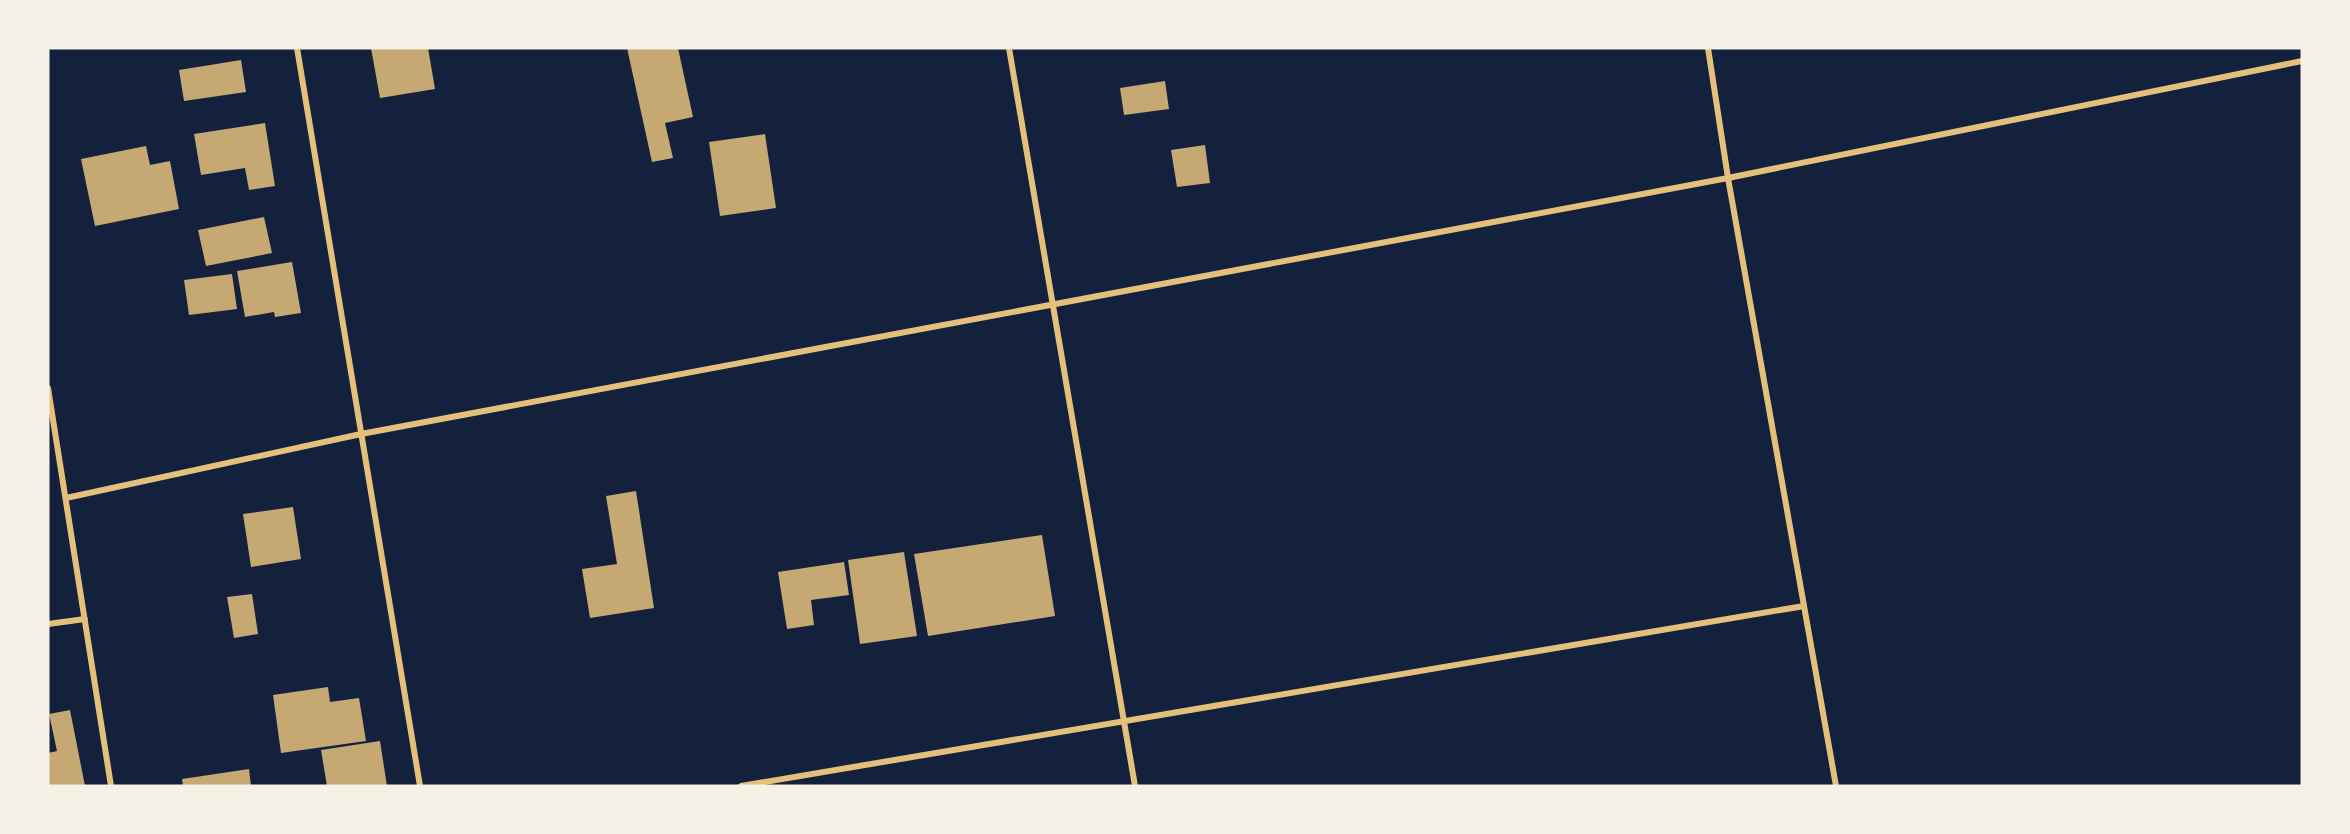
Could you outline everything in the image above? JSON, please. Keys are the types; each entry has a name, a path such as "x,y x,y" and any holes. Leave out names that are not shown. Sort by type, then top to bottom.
{"street":[{"path":"297,48 420,786"},
{"path":"1009,48 1135,786"},
{"path":"1708,48 1728,178 1836,786"},
{"path":"66,498 361,434 1728,178 2302,61"},
{"path":"48,388 111,786"},
{"path":"741,786 1804,606"},
{"path":"48,624 85,619"}],"building":[{"path":"371,48 428,48 435,89 380,98"},
{"path":"627,48 678,48 693,117 665,123 673,158 652,162"},
{"path":"241,60 246,92 184,101 179,70"},
{"path":"1165,81 1169,109 1124,115 1120,88"},
{"path":"265,123 275,186 249,190 245,168 201,175 194,134"},
{"path":"765,134 776,208 720,216 709,142"},
{"path":"1205,145 1210,183 1177,187 1171,150"},
{"path":"146,146 150,165 170,161 179,209 95,226 81,159"},
{"path":"264,217 272,253 206,266 198,230"},
{"path":"292,262 301,313 275,317 274,312 245,317 237,271"},
{"path":"232,274 237,309 189,315 184,280"},
{"path":"636,491 654,608 590,618 582,569 617,564 606,496"},
{"path":"293,507 301,559 251,567 243,514"},
{"path":"1042,535 1055,616 928,636 914,554"},
{"path":"904,552 917,636 860,644 848,560"},
{"path":"844,562 849,595 811,600 814,625 787,629 778,572"},
{"path":"252,594 258,634 234,638 227,597"},
{"path":"328,687 330,702 359,698 366,741 281,753 273,695"},
{"path":"70,710 85,786 48,786 48,753 57,751 49,714"},
{"path":"380,741 387,786 327,786 321,750"},
{"path":"249,769 251,786 183,786 182,779"}]}
